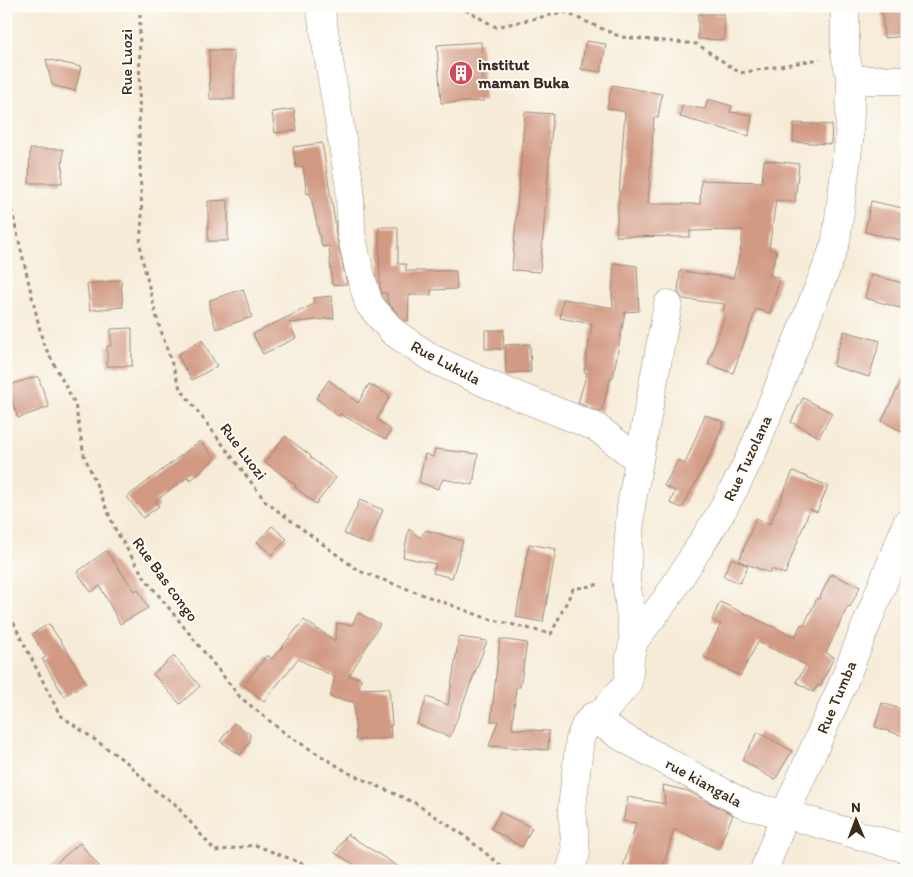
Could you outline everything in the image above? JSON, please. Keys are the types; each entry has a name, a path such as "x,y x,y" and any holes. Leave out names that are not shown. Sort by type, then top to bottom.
{"street":[{"name":"Rue Lukula","path":"320,6 350,188 351,233 358,270 369,304 393,332 433,359 490,385 596,427 639,460"},
{"name":"Rue Tuzolana","path":"570,871 576,853 572,808 580,739 586,724 592,717 596,720 628,683 630,657 634,641 667,598 722,511 736,485 753,451 836,241 849,141 845,6"},
{"path":"848,67 907,80"},
{"path":"634,641 626,580 631,507 668,304"},
{"name":"Rue Tumba","path":"764,871 785,814 841,688 907,523"},
{"name":"rue kiangala","path":"596,720 624,738 748,806 785,814 907,849"}],"path":[{"name":"Rue Luozi","path":"140,6 139,137 142,218 140,243 157,319 180,388 266,502 359,571 486,618 551,634 573,589 626,580"},
{"path":"450,6 462,8 496,27 564,12 621,37 697,44 740,73 848,67"},
{"name":"Rue Bas congo","path":"6,154 10,203 43,343 75,404 84,455 116,531 144,577 240,696 287,735 349,773 414,804 462,834 500,864 514,871"},
{"path":"6,608 60,716 129,764 153,789 174,803 215,851 255,845 306,865 314,871"}],"building":[{"path":"882,6 907,6 907,36 884,38"},
{"path":"698,14 724,14 724,40 698,39"},
{"path":"586,41 606,44 601,72 581,69"},
{"name":"institut maman Buka","path":"481,42 484,101 441,103 437,45"},
{"path":"209,50 234,51 234,99 210,99"},
{"path":"46,59 81,67 75,91 52,85"},
{"path":"612,85 662,94 658,118 654,117 648,204 700,204 701,180 762,182 764,160 799,164 795,202 776,200 769,249 777,252 770,275 780,278 770,313 756,309 733,373 708,364 725,315 722,314 725,304 683,299 678,292 680,271 733,278 740,254 743,230 690,231 690,237 616,236 625,112 607,108"},
{"path":"708,99 732,106 730,112 752,115 749,136 680,117 682,106 705,109"},
{"path":"294,109 297,130 275,133 272,112"},
{"path":"525,112 553,114 540,272 512,270"},
{"path":"794,123 832,125 831,144 793,142"},
{"path":"322,143 336,236 347,284 332,285 329,246 322,247 310,193 307,194 303,166 296,167 293,147"},
{"path":"30,149 63,149 62,183 29,183"},
{"path":"228,200 228,241 208,241 208,201"},
{"path":"871,201 907,209 901,240 865,232"},
{"path":"379,227 398,227 398,264 406,264 406,271 456,271 457,289 431,290 431,295 409,295 408,321 403,320 387,301 387,293 382,293 380,287"},
{"path":"614,263 637,266 639,311 625,312 613,377 611,377 601,412 578,403 587,373 584,372 592,324 560,318 563,299 613,308"},
{"path":"871,275 907,284 907,310 865,298"},
{"path":"121,280 123,307 90,310 87,284"},
{"path":"243,289 252,317 216,329 210,309 210,300"},
{"path":"332,296 334,318 289,323 296,338 263,354 253,334 314,304 313,298"},
{"path":"132,328 132,366 107,366 107,346 111,346 111,329"},
{"path":"485,330 504,330 503,349 485,349"},
{"path":"844,331 880,341 869,377 833,366"},
{"path":"202,340 217,366 192,380 177,355"},
{"path":"530,344 531,372 506,373 505,345"},
{"path":"907,368 907,434 882,421"},
{"path":"38,376 49,407 18,418 6,386"},
{"path":"329,380 358,403 369,384 390,396 377,419 391,430 386,439 340,414 338,416 316,398"},
{"path":"803,398 832,413 819,437 791,422"},
{"path":"705,415 724,422 710,456 682,508 670,503 675,491 664,486 678,460 685,464"},
{"path":"285,436 336,478 316,504 295,487 296,485 265,462"},
{"path":"200,441 215,458 191,480 188,477 155,501 159,506 143,518 127,497"},
{"path":"435,449 478,454 473,485 443,479 438,489 419,482 425,454 433,457"},
{"path":"793,471 828,486 817,512 810,509 785,574 771,569 770,573 739,561 756,518 770,524"},
{"path":"360,500 383,510 368,544 344,534"},
{"path":"272,526 287,539 272,555 257,542"},
{"path":"409,529 420,538 426,530 463,541 452,578 433,573 436,564 403,557"},
{"path":"529,544 556,549 543,622 516,617"},
{"path":"106,551 135,591 138,589 148,608 120,624 100,586 91,592 77,572"},
{"path":"732,558 748,566 740,583 723,576"},
{"path":"831,574 860,587 850,607 848,606 826,653 834,657 820,687 818,685 813,692 796,682 806,665 758,642 740,676 704,657 721,624 712,620 720,602 795,637 801,624 804,625 817,598 819,599"},
{"path":"358,613 380,624 349,676 361,678 359,689 389,688 392,725 390,725 391,738 356,740 354,702 330,697 335,677 298,659 264,701 244,685 267,655 272,659 304,620 335,641 337,623 352,625"},
{"path":"49,624 86,683 64,696 42,659 46,657 32,634"},
{"path":"459,637 487,641 450,737 417,724 427,697 448,705"},
{"path":"500,639 527,643 520,687 516,687 512,729 549,731 548,750 489,746 498,721 491,721"},
{"path":"174,656 200,686 180,704 153,674"},
{"path":"882,703 907,711 907,737 875,727"},
{"path":"234,723 250,734 250,742 240,755 220,741"},
{"path":"758,732 792,751 775,780 742,760"},
{"path":"663,785 688,791 733,815 718,849 674,829 662,871 622,871 636,823 623,821 628,797 665,804"},
{"path":"500,812 532,828 522,847 491,829"},
{"path":"347,834 405,871 365,871 335,853"},
{"path":"80,843 103,871 47,871"}],"place":[{"name":"institut maman Buka","path":"461,73"}]}
